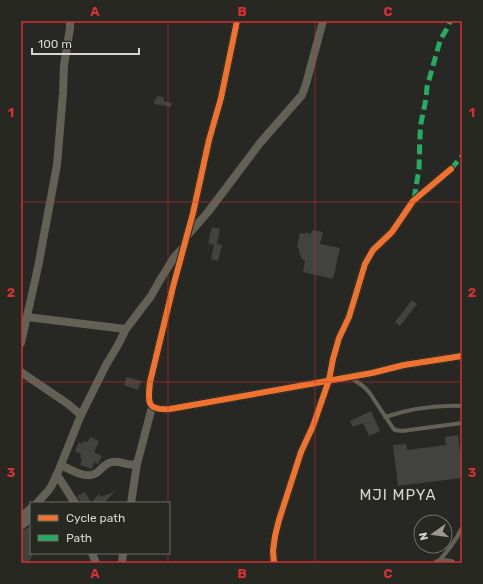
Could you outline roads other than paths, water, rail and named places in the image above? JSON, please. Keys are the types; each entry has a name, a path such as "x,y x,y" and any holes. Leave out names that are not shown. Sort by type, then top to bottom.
{"street":[{"path":"21,343 38,267 57,165 64,65 70,21"},
{"path":"237,21 221,98 209,140 193,213 150,382 148,396 152,407 156,409 170,408 349,377 404,365 462,356"},
{"path":"186,238 208,212 260,144 302,95 323,21"},
{"path":"274,563 273,551 279,520 301,452 313,426 329,380 339,338 349,317 365,264 373,250 392,232 413,201 451,169"},
{"path":"38,502 52,485 81,415 126,329 151,296 175,256 184,247"},
{"path":"27,317 126,329"},
{"path":"21,372 68,404 81,415"},
{"path":"131,502 137,464 152,407"},
{"path":"45,502 54,492 66,452"},
{"path":"63,466 78,474 89,475 97,473 106,464 113,462 137,464"},
{"path":"59,478 74,502"},
{"path":"21,518 30,509"},
{"path":"21,526 30,519"},
{"path":"438,563 451,563"}],"lane":[{"path":"349,377 369,392 393,428 396,430 402,431 462,423"},
{"path":"385,416 426,408 462,406"},
{"path":"438,563 454,544 462,528"}],"district":[{"name":"MJI MPYA","path":"398,495"}]}
